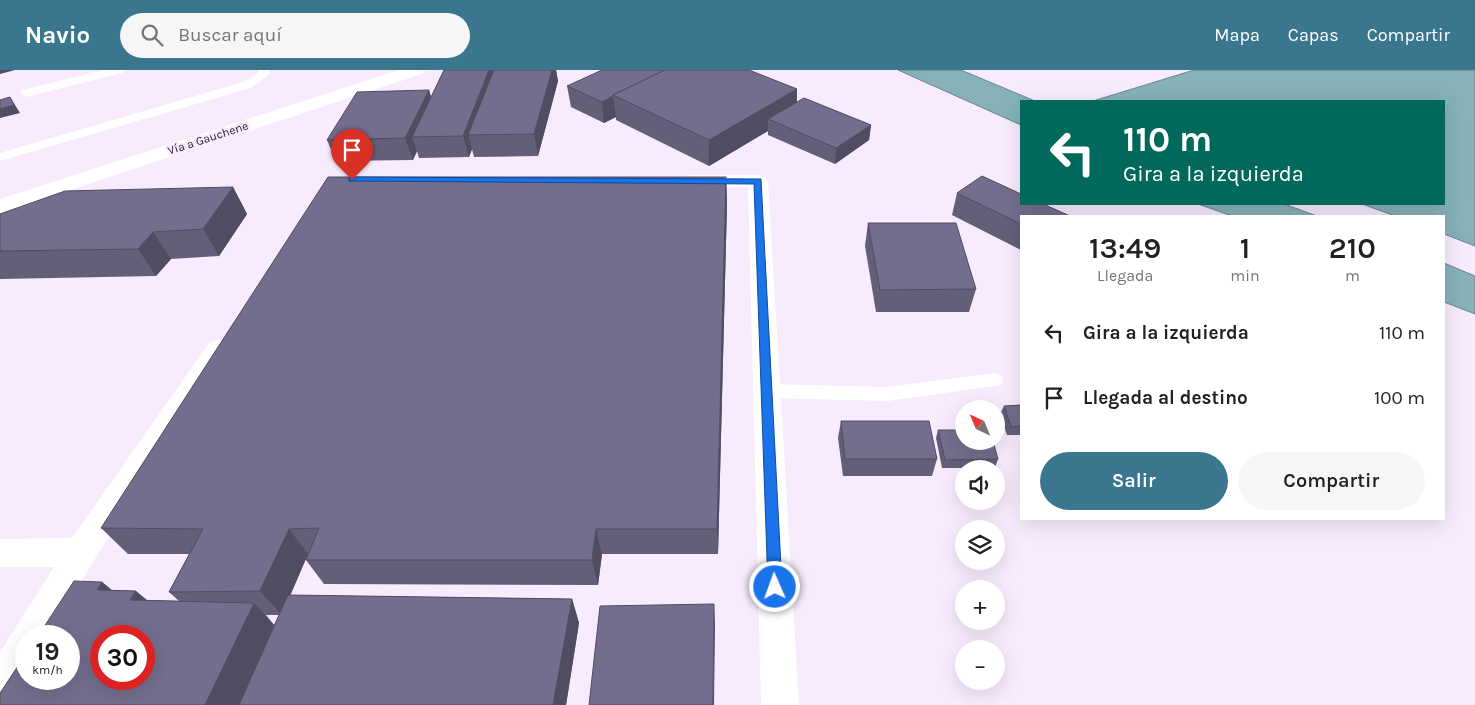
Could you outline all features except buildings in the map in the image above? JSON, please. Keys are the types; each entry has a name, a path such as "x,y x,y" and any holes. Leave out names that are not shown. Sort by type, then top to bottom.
{"street":[{"name":"Vía a Gauchene","path":"0,206 416,70"},
{"path":"669,181 758,181 780,705"},
{"path":"37,625 81,552 232,329"},
{"path":"0,553 81,552"},
{"path":"0,686 15,661"}],"lane":[{"path":"26,93 118,70"},
{"path":"0,157 246,86 264,74 264,70"},
{"path":"767,391 888,394 994,380"}],"shaded area":[{"path":"898,70 961,70 1033,100 1020,100 1020,125"},
{"path":"1194,70 1475,70 1475,246 1445,234 1445,215 1392,215 1365,205 1445,205 1445,100 1096,100"},
{"path":"1201,205 1287,205 1314,215 1229,215"},
{"path":"1445,263 1475,276 1475,314 1445,302"}],"route":[{"path":"352,180 758,181 775,587"}]}
